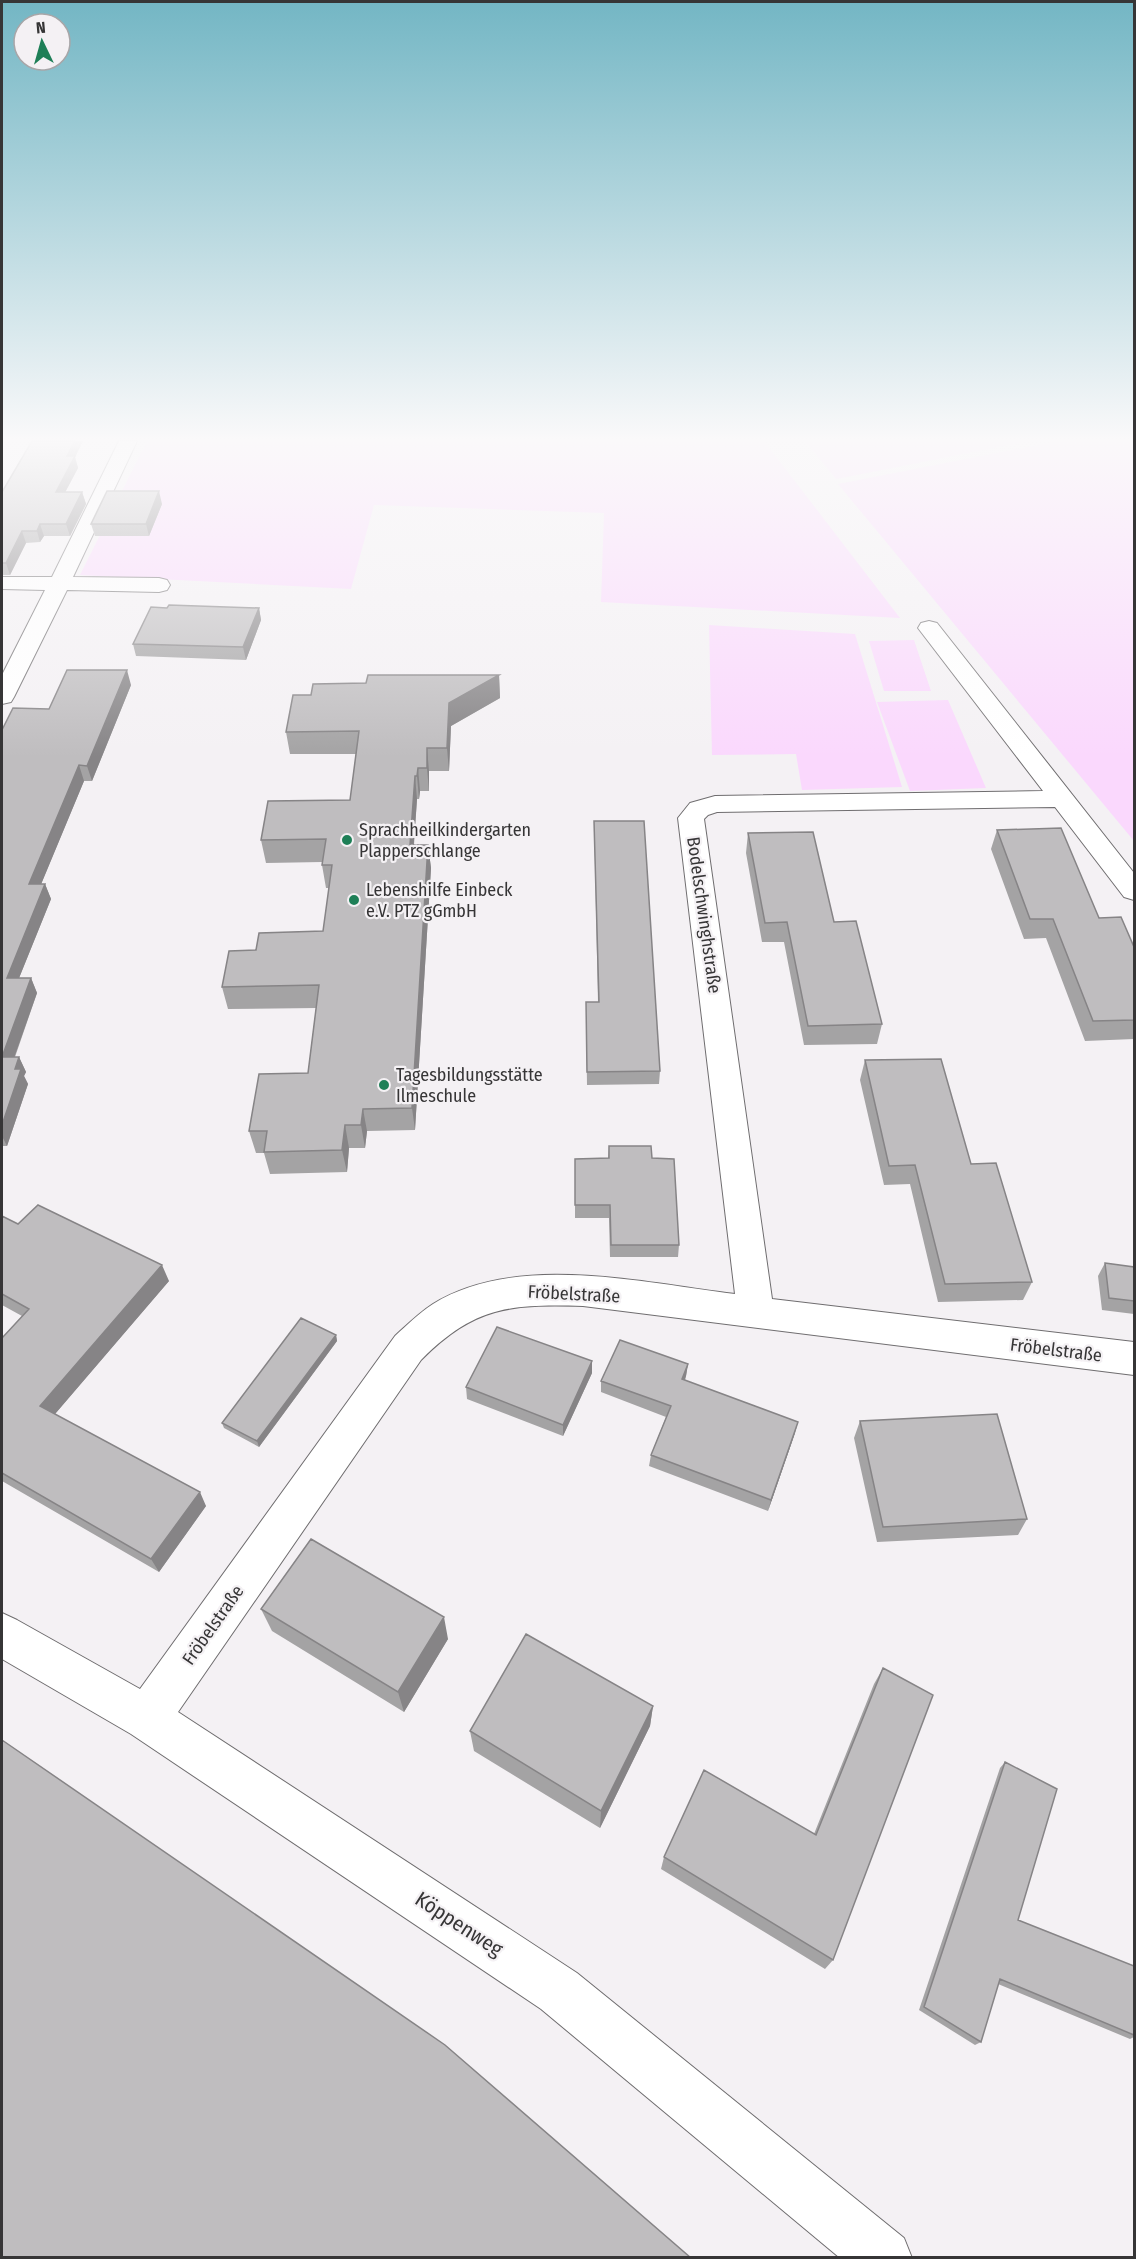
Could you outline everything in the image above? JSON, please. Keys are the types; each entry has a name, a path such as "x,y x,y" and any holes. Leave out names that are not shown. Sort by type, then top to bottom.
{"street":[{"path":"2,696 77,546"},
{"path":"2,583 159,585"},
{"path":"929,628 1134,891"},
{"name":"Bodelschwinghstraße","path":"756,1313 691,818 699,809 715,804 1061,799"},
{"name":"Fröbelstraße","path":"147,1718 408,1348 440,1318 457,1308 487,1297 541,1290 583,1291 1134,1359"},
{"name":"Köppenweg","path":"2,1635 147,1718 559,1990 884,2258"}],"shaded area":[{"path":"94,546 363,546 351,589 80,575"},
{"path":"603,546 845,546 900,618 601,602"},
{"path":"890,546 1134,546 1134,841"},
{"path":"709,625 855,634 902,787 802,790 796,754 712,755"},
{"path":"914,640 931,691 884,691 869,641"},
{"path":"948,700 986,788 910,791 877,702"}],"building":[{"path":"2,546 14,546 6,563 2,563"},
{"path":"169,605 259,608 243,647 133,644 151,607 167,608"},
{"path":"67,670 127,670 87,766 79,765 29,884 45,884 7,978 31,978 2,1057 2,730 13,708 49,709"},
{"path":"368,675 499,675 449,703 447,748 427,748 427,768 418,768 417,776 415,776 410,845 428,845 412,1108 363,1109 361,1125 345,1125 342,1150 264,1152 267,1131 249,1131 259,1074 308,1073 319,985 222,987 229,951 256,950 259,933 323,931 332,865 322,865 326,839 261,840 268,801 350,800 359,731 286,732 293,695 311,695 313,684 366,683"},
{"path":"594,821 644,821 660,1071 587,1072 586,1002 599,1002"},
{"path":"1061,828 1099,918 1121,917 1134,947 1134,1020 1093,1021 1053,919 1030,919 997,830"},
{"path":"813,832 834,922 856,921 882,1024 808,1026 787,922 765,923 748,833"},
{"path":"2,1057 19,1057 15,1069 21,1069 2,1125"},
{"path":"941,1059 971,1164 996,1163 1032,1282 945,1284 915,1165 889,1166 865,1060"},
{"path":"609,1146 651,1146 652,1158 674,1159 679,1245 611,1245 610,1205 575,1205 575,1159 609,1158"},
{"path":"38,1205 162,1265 40,1406 200,1492 151,1559 2,1473 2,1338 29,1309 2,1294 2,1216 18,1224"},
{"path":"1105,1263 1134,1267 1134,1301 1109,1298"},
{"path":"301,1318 336,1335 257,1441 222,1423"},
{"path":"497,1327 592,1361 563,1425 466,1387"},
{"path":"620,1340 688,1364 682,1379 798,1422 771,1500 651,1455 671,1406 601,1381"},
{"path":"997,1414 1027,1519 883,1527 860,1421"},
{"path":"311,1539 444,1617 398,1692 261,1609"},
{"path":"526,1634 653,1706 601,1811 470,1731"},
{"path":"883,1668 933,1695 833,1960 664,1857 704,1770 816,1835"},
{"path":"2,1740 445,2045 691,2258 2,2258"},
{"path":"1005,1762 1057,1789 1018,1920 1134,1966 1134,2035 1000,1979 981,2042 924,2007"}],"place":[{"name":"Sprachheilkindergarten Plapperschlange","path":"347,840"},
{"name":"Lebenshilfe Einbeck e.V. PTZ gGmbH","path":"354,900"},
{"name":"Tagesbildungsstätte Ilmeschule","path":"384,1085"}]}
